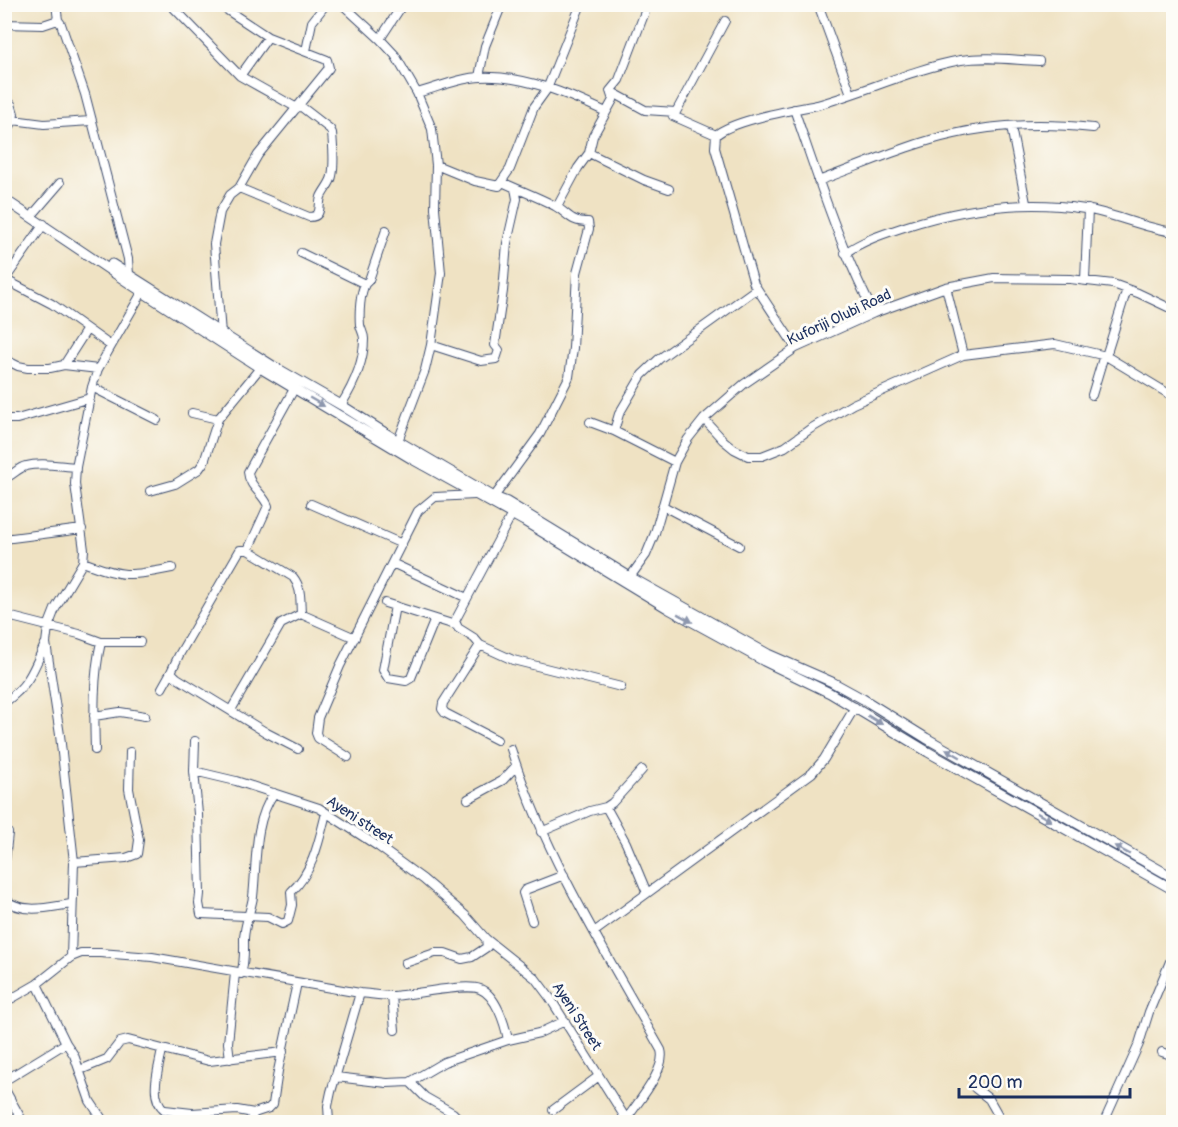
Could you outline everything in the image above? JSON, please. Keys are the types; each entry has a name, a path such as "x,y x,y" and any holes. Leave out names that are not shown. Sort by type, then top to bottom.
{"main road":[{"path":"4,191 129,275 144,289 398,441 494,497 507,502 669,609 830,693 928,752 1172,889"},
{"path":"4,199 144,289 260,368 475,495 555,535 630,577 766,658 832,682 863,699 926,738 1173,878"}],"street":[{"path":"56,4 58,20 85,94 128,259 129,275"},
{"path":"170,4 240,76 298,106 330,129 332,133 332,178 320,199 321,209 315,217 309,217 239,188"},
{"path":"218,4 268,37 327,60 329,68 258,155 239,188 230,195 220,212 213,244 222,334"},
{"path":"306,51 312,22 326,4"},
{"path":"342,4 395,55 417,93 432,129 436,165 435,208 441,273 431,345 419,389 398,441"},
{"path":"380,39 403,4"},
{"path":"479,76 485,46 502,4"},
{"path":"499,186 510,169 534,107 547,89 581,4"},
{"path":"610,92 619,80 648,4"},
{"path":"818,4 851,94"},
{"path":"4,24 43,25 58,20"},
{"path":"716,135 673,116 725,21"},
{"path":"240,76 268,37"},
{"path":"796,348 756,289 715,148 716,135 738,124 851,94 946,63 978,58 1039,62"},
{"path":"417,93 479,76 519,79 580,100 606,112"},
{"path":"557,207 578,168 589,153 593,136 613,100 610,92"},
{"path":"610,92 645,110 676,112"},
{"path":"4,100 11,104 14,114 4,140"},
{"path":"794,109 845,253 874,313"},
{"path":"13,120 44,124 91,121"},
{"path":"818,181 942,137 978,129 1068,125 1093,128"},
{"path":"1011,127 1026,203"},
{"path":"589,153 644,180 669,189"},
{"path":"436,165 475,182 499,186"},
{"path":"494,497 540,434 569,377 577,273 590,229 588,222 576,222 557,207 502,182 499,186"},
{"path":"35,212 60,183"},
{"path":"431,345 482,361 496,359 499,350 495,345 507,243 517,199 515,188"},
{"path":"845,253 872,238 922,221 965,210 1026,203 1088,209 1173,232"},
{"path":"1085,280 1088,209"},
{"path":"44,224 5,280 52,304 111,346"},
{"path":"341,405 352,387 364,338 360,325 362,291 369,280 386,230"},
{"path":"301,254 365,284"},
{"name":"Kuforiji Olubi Road","path":"630,577 646,555 675,462 688,439 704,419 744,384 796,348 874,313 946,287 994,278 1085,280 1127,289 1173,310"},
{"path":"946,287 963,355"},
{"path":"71,957 74,862 60,735 46,643 48,627 55,609 83,562 82,529 76,499 76,467 92,387 98,369 144,289"},
{"path":"614,431 624,404 642,375 660,359 756,289"},
{"path":"1092,395 1127,289"},
{"path":"64,364 87,329"},
{"path":"704,419 734,449 748,456 762,456 785,447 810,429 853,404 963,355 1054,344 1105,356 1173,397"},
{"path":"4,359 28,368 50,368 64,364 98,369"},
{"path":"150,491 174,484 199,469 204,462 218,419 260,368"},
{"path":"92,387 157,420"},
{"path":"248,550 268,506 250,481 248,472 294,389"},
{"path":"4,419 36,414 90,398"},
{"path":"192,413 218,419"},
{"path":"590,422 614,431 675,462"},
{"path":"4,478 24,467 76,467"},
{"path":"348,757 318,738 315,733 326,697 418,511 435,497 475,495"},
{"path":"311,504 402,544"},
{"path":"663,506 739,546"},
{"path":"455,625 458,613 512,514"},
{"path":"4,539 82,529"},
{"path":"162,688 240,550 248,550 292,577 298,584 300,592 301,614"},
{"path":"83,562 105,571 127,576 172,568"},
{"path":"392,563 466,598"},
{"path":"385,603 455,625 480,645 513,660 621,687"},
{"path":"395,606 383,670 388,678 406,681 411,678 435,619"},
{"path":"301,614 355,638"},
{"path":"231,710 281,624 301,614"},
{"path":"4,615 79,634 101,642 140,642"},
{"path":"95,750 94,716 98,654 101,642"},
{"path":"4,703 21,691 34,670 46,643"},
{"path":"480,645 443,703 442,709 445,713 497,740"},
{"path":"171,672 177,678 267,733 298,749"},
{"path":"594,932 812,773 824,759 855,707"},
{"path":"94,716 120,712 145,716"},
{"path":"195,741 194,771 199,835 199,909 201,914 268,917 282,924 288,921 292,905 291,892 301,883 317,848 326,813"},
{"path":"511,749 541,832 663,1056 660,1069 627,1121"},
{"path":"74,862 117,859 137,854 139,840 129,789 130,752"},
{"path":"468,799 503,780 516,766"},
{"path":"541,832 590,811 606,807 642,770"},
{"name":"Ayeni street","path":"194,771 236,781 319,808 423,879 465,915 486,939"},
{"path":"230,1059 228,1043 238,974 245,961 244,939 253,897 261,818 274,793"},
{"path":"606,807 626,843 647,893"},
{"path":"4,870 8,833"},
{"path":"532,921 523,893 525,890 564,875"},
{"path":"4,899 18,907 30,910 71,904"},
{"path":"405,963 445,952 462,959 472,957 487,947 486,939"},
{"name":"Ayeni Street","path":"486,939 535,978 627,1121"},
{"path":"1104,1122 1139,1044 1173,952"},
{"path":"4,1003 37,984 71,957 81,953 100,953 152,957 238,974 392,996 478,988 485,991 497,1007 508,1040"},
{"path":"162,1050 156,1091 157,1101 165,1110 192,1113 237,1110 254,1113 269,1108 273,1104 297,982"},
{"path":"37,984 74,1055 90,1101 104,1122"},
{"path":"329,1122 328,1106 360,993"},
{"path":"392,996 395,1030"},
{"path":"336,1077 387,1083 410,1082 444,1062 508,1040 540,1033 565,1022"},
{"path":"80,1070 107,1059 120,1042 128,1040 209,1061 283,1052"},
{"path":"4,1081 66,1043"},
{"path":"1162,1052 1173,1056"},
{"path":"553,1110 599,1076"},
{"path":"410,1082 425,1097 453,1113 462,1122"},
{"path":"4,1088 23,1122"},
{"path":"975,1088 989,1099 1002,1122"},
{"path":"249,1122 254,1113"},
{"path":"1170,1122 1173,1115"}]}
